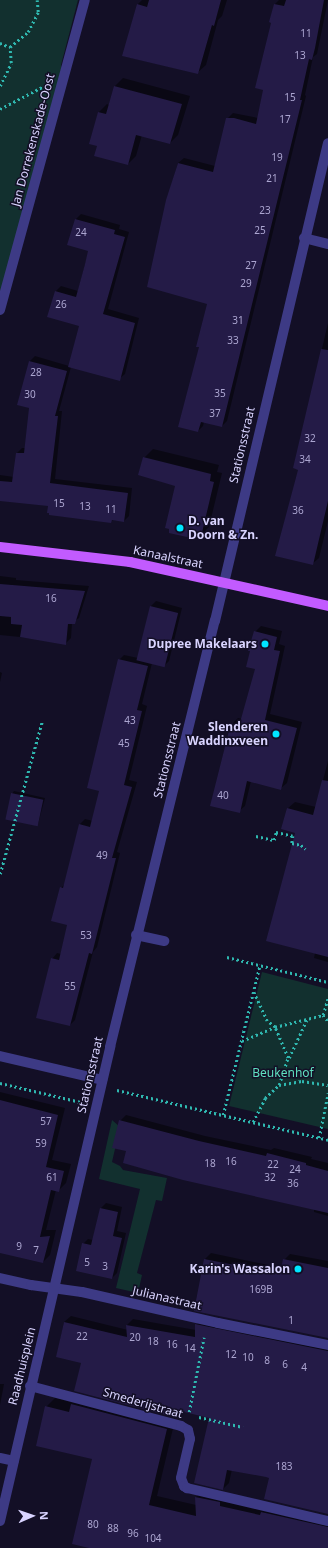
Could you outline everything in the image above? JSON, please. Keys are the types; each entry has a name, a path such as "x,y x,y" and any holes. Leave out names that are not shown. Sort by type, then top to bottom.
{"main road":[{"name":"Kanaalstraat","path":"0,547 130,562 328,606"}],"street":[{"name":"Jan Dorrekenskade-Oost","path":"0,310 85,0"},
{"name":"Stationsstraat","path":"55,1288 136,935 223,582 304,238 328,143"},
{"path":"304,238 328,244"},
{"path":"136,935 164,942"},
{"path":"0,1056 102,1080"},
{"name":"Julianastraat","path":"0,1278 82,1292 208,1321 328,1345"},
{"name":"Raadhuisplein","path":"0,1521 30,1386 55,1288"},
{"name":"Smederijstraat","path":"30,1386 181,1426 188,1430 190,1439 181,1478 184,1486 187,1488 328,1521"},
{"path":"0,1458 14,1461"}],"path":[{"path":"10,47 28,32 38,12 37,0"},
{"path":"0,43 10,47"},
{"path":"0,86 11,62 10,47"},
{"path":"0,110 64,76"},
{"path":"0,873 42,722"},
{"path":"256,836 274,840 276,832 293,834 292,843 301,845 306,850"},
{"path":"227,957 328,982"},
{"path":"223,1115 260,964"},
{"path":"253,991 267,1021 275,1027 288,1058"},
{"path":"323,1015 328,997"},
{"path":"241,1041 275,1027 323,1015"},
{"path":"323,1015 328,1021"},
{"path":"280,1085 288,1058 307,1018"},
{"path":"102,1080 114,1090 328,1140"},
{"path":"253,1122 265,1098 280,1085 302,1081 328,1085"},
{"path":"0,1083 96,1106"},
{"path":"319,1138 328,1093"},
{"path":"189,1415 208,1321"},
{"path":"196,1417 244,1427"}],"green space":[{"path":"0,0 78,0 61,65 64,75 0,310"},
{"name":"Beukenhof","path":"262,972 328,989 328,1129 229,1106"},
{"path":"112,1120 120,1127 112,1162 120,1166 123,1170 167,1178 162,1201 156,1200 137,1273 142,1275 138,1293 116,1288 140,1189 99,1179"}],"building":[{"path":"149,0 221,0 198,74 122,56 137,4 147,7"},
{"path":"286,0 324,0 315,48 312,60 309,59 300,100 302,100 222,427 201,422 198,432 178,427 199,347 196,347 207,304 147,287 166,200 178,163 213,172 226,118 234,118 256,124 263,90 255,88 271,23 269,22 274,4 284,6"},
{"path":"114,86 182,104 170,144 136,135 128,165 94,156 97,146 89,144 98,112 106,114"},
{"path":"75,219 115,230 114,234 125,237 103,314 135,323 120,381 68,367 79,326 47,317 55,291 76,297 88,251 67,245"},
{"path":"321,349 328,350 328,501 313,565 275,556 298,470 293,468"},
{"path":"29,361 67,371 55,416 58,416 50,483 128,493 124,522 112,520 111,523 49,515 49,513 47,513 48,506 0,501 0,481 12,482 16,453 24,453 29,408 17,405"},
{"path":"143,457 211,474 210,481 214,482 201,537 196,536 196,539 169,533 169,529 165,528 175,486 138,475"},
{"path":"0,584 85,591 75,624 68,624 66,645 20,637 22,625 11,624 11,617 0,616"},
{"path":"150,606 178,613 165,667 136,660"},
{"path":"254,631 277,637 274,650 280,651 265,720 297,728 281,790 247,781 240,813 210,806 231,723 239,726 255,669 246,667 250,651 248,651"},
{"path":"118,659 148,666 137,710 142,711 124,785 132,787 112,858 116,858 92,954 89,953 70,1026 36,1018 51,958 59,960 67,925 51,921 60,887 63,888 79,824 90,827 99,791 87,788"},
{"path":"322,780 328,781 328,957 266,941 295,833 281,829 287,808 313,815"},
{"path":"11,793 43,800 38,826 5,819"},
{"path":"0,1100 58,1115 46,1167 64,1171 59,1192 51,1190 40,1237 50,1236 43,1263 0,1253"},
{"path":"119,1120 199,1141 266,1156 267,1153 306,1163 306,1165 328,1171 328,1213 183,1180 123,1163 126,1151 112,1148"},
{"path":"100,1208 118,1212 113,1236 122,1238 112,1279 76,1271 82,1243 91,1245"},
{"path":"204,1259 280,1274 283,1259 328,1268 328,1338 194,1311"},
{"path":"64,1322 127,1337 126,1325 195,1337 195,1324 328,1351 328,1514 264,1499 269,1478 266,1477 227,1470 223,1490 194,1483 209,1418 172,1409 170,1416 74,1391 81,1363 56,1357"},
{"path":"71,1404 167,1429 149,1505 196,1516 195,1497 220,1502 220,1506 260,1515 261,1512 328,1527 328,1548 89,1548 72,1544 92,1459 36,1446 45,1406 69,1412"}],"place":[{"name":"D. van Doorn & Zn.","path":"180,528"},
{"name":"Dupree Makelaars","path":"265,644"},
{"name":"Slenderen Waddinxveen","path":"276,734"},
{"name":"Karin's Wassalon","path":"298,1269"}]}
